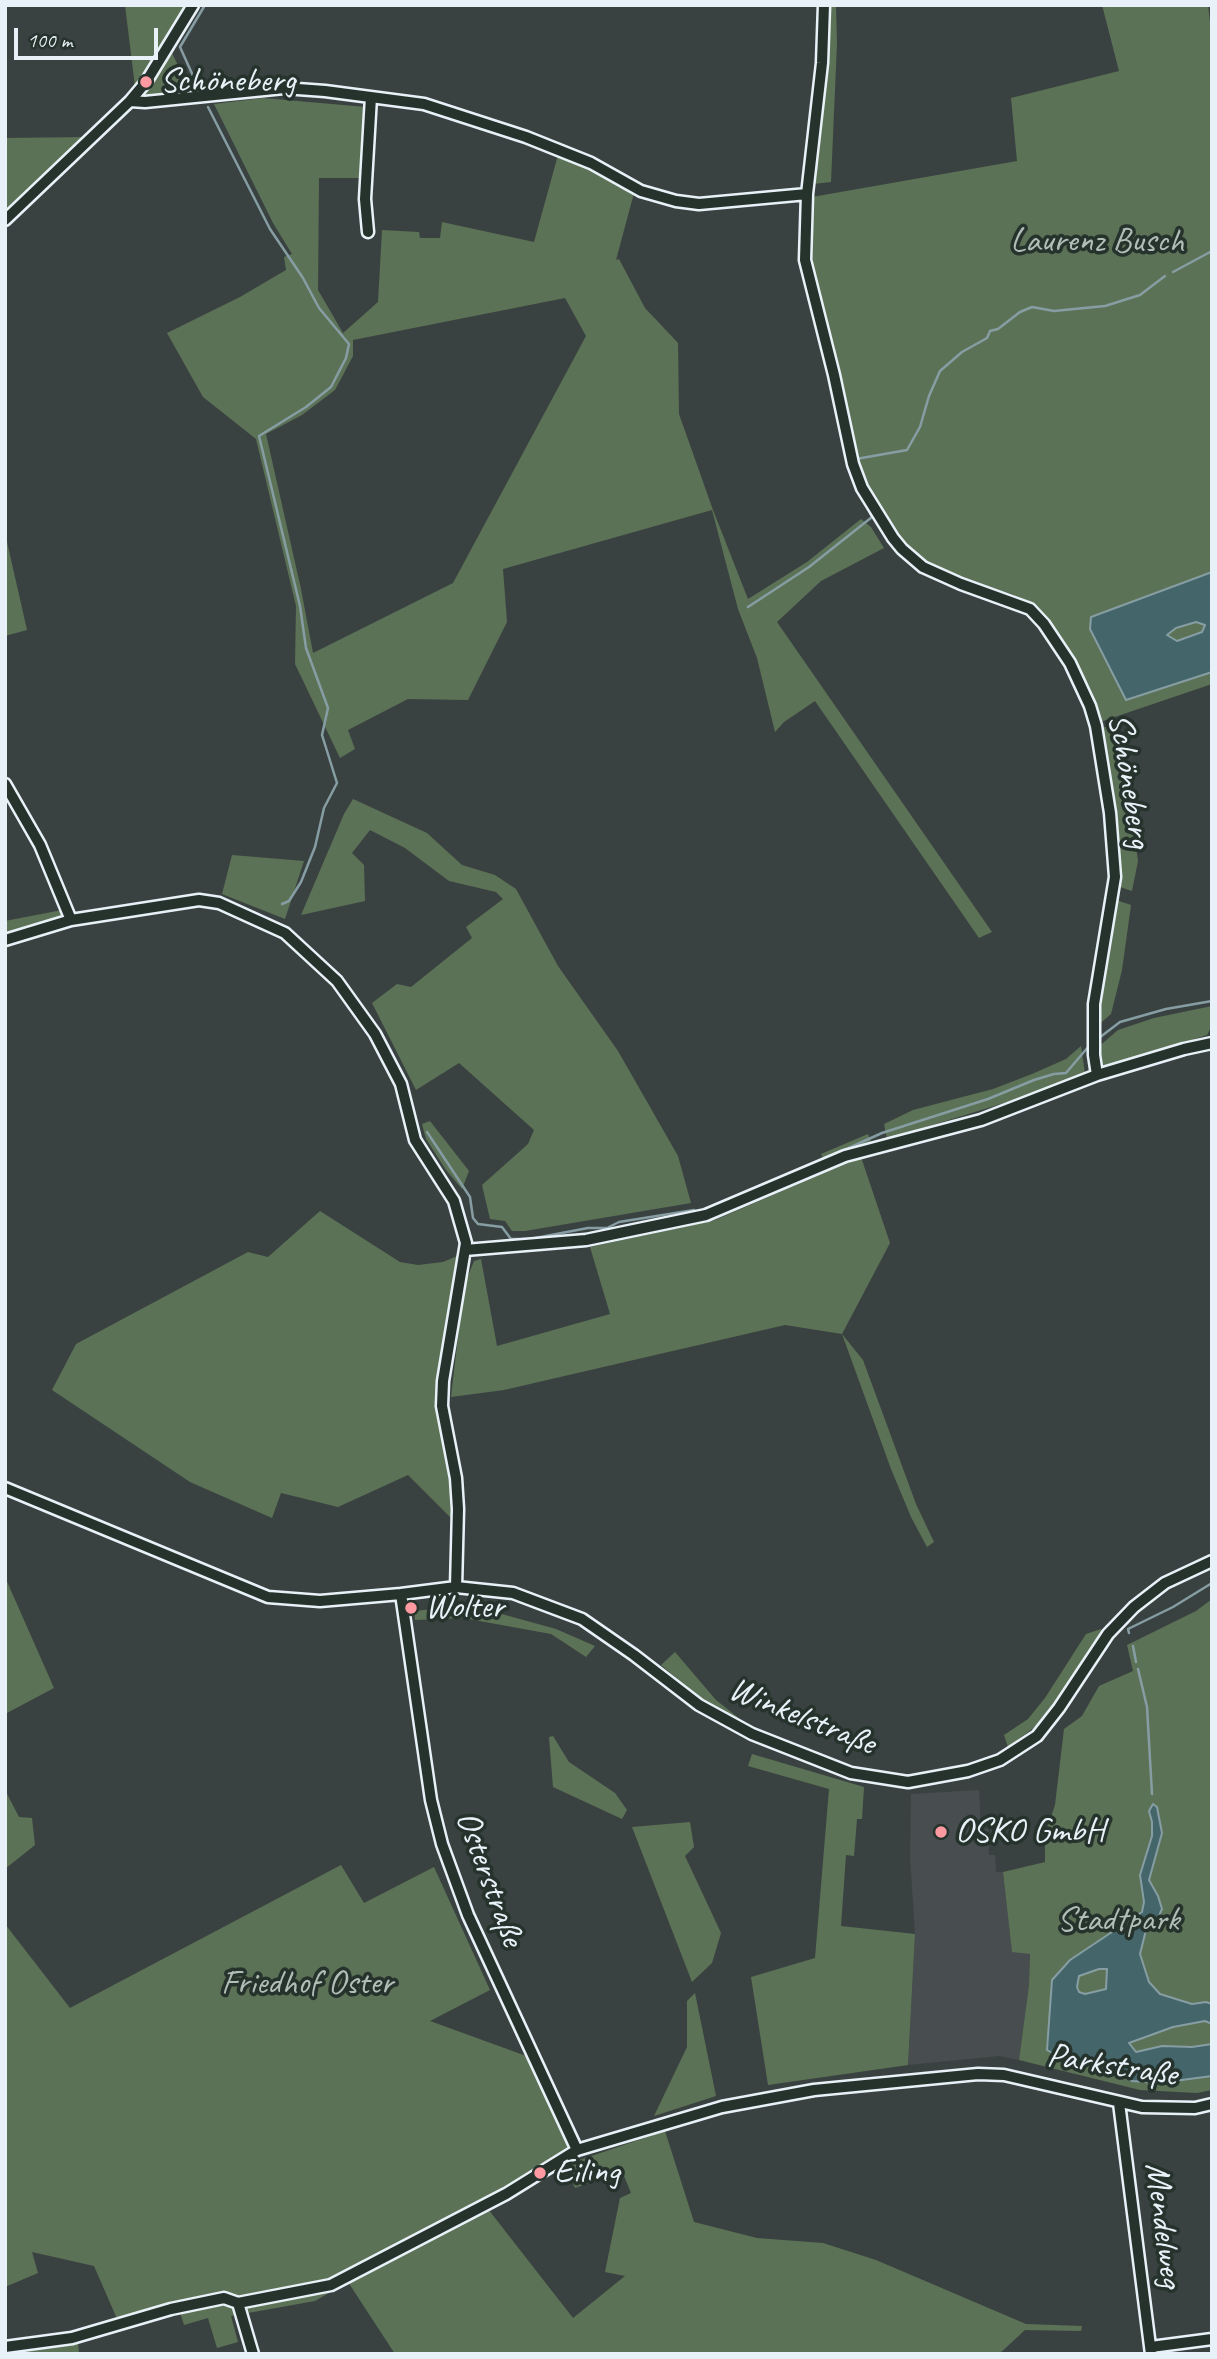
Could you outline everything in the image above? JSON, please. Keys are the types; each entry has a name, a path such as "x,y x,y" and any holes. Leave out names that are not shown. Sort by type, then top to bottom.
{"street":[{"path":"5,220 130,101 146,82 193,5"},
{"name":"Schöneberg","path":"824,5 822,62 807,194 805,260 853,464 862,488 893,538 923,567 1030,609 1044,624 1070,663 1090,706 1096,726 1110,813 1115,877 1094,1003 1094,1055 1097,1075"},
{"path":"130,101 145,102 284,88 424,104 537,141 591,163 641,191 676,201 699,204 807,194"},
{"path":"368,232 365,199 371,97"},
{"path":"5,784 40,845 71,920"},
{"path":"5,940 71,920 199,900 219,903 285,933 337,981 375,1034 401,1084 415,1140 454,1201 462,1223 465,1250 443,1381 442,1406 457,1478 456,1587"},
{"path":"465,1250 586,1240 706,1215 845,1156 981,1120 1097,1075 1212,1043"},
{"path":"5,1488 268,1597 320,1601 401,1594"},
{"name":"Winkelstraße","path":"401,1594 456,1587 513,1593 582,1619 699,1705 752,1734 851,1773 908,1782 968,1771 1000,1760 1037,1737 1108,1634 1135,1606 1165,1583 1212,1561"},
{"name":"Osterstraße","path":"401,1594 431,1800 442,1844 473,1928 577,2150"},
{"name":"Parkstraße","path":"577,2150 722,2107 814,2090 978,2074 1004,2075 1142,2107 1212,2104"},
{"name":"Mendelweg","path":"1119,2103 1151,2351"},
{"path":"5,2347 72,2338 171,2309 224,2298 238,2303 331,2285 506,2193 577,2150"},
{"path":"238,2303 253,2354"},
{"path":"1151,2351 1212,2339"}],"shaded area":[{"path":"979,1790 981,1829 988,1829 989,1855 995,1855 996,1872 1003,1872 1012,1951 1030,1953 1029,1985 1019,2060 999,2056 908,2065 915,1934 910,1857 911,1794"}],"green space":[{"path":"125,5 186,5 135,87"},
{"path":"831,5 836,5 837,43 831,182 813,184 828,50"},
{"name":"Laurenz Busch","path":"1102,5 1208,5 1212,39 1212,572 1092,617 1126,700 1212,672 1212,684 1100,722 1095,704 1074,661 1050,624 1033,606 1012,594 966,581 926,563 895,535 868,491 855,457 818,297 811,253 812,197 1017,161 1011,98 1119,71"},
{"path":"172,53 191,92 148,98 144,95"},
{"path":"263,98 366,107 361,178 319,178 318,290 343,333 378,302 382,230 419,232 420,238 440,238 442,222 534,242 558,155 590,166 634,193 616,260 619,259 645,308 678,343 679,414 748,599 807,562 861,519 871,527 884,548 821,581 777,622 992,932 979,938 815,701 784,722 775,732 757,658 738,609 712,510 503,569 507,622 468,700 408,699 348,730 355,749 340,758 295,664 296,606 256,439 203,397 167,333 240,297 286,270 284,257 292,254 273,223 214,104","holes":["565,298 586,336 453,583 313,653 266,434 302,415 335,390 353,356 353,340"]},
{"path":"86,137 5,213 5,138"},
{"path":"5,533 27,630 5,636"},
{"path":"1196,622 1205,625 1202,632 1177,641 1167,635 1176,628"},
{"path":"1118,723 1138,861 1132,891 1117,886 1119,838 1101,728"},
{"path":"353,799 427,833 462,865 495,875 516,889 558,966 618,1051 678,1156 691,1203 525,1231 512,1231 505,1221 490,1219 482,1185 528,1144 534,1130 459,1063 416,1090 372,1003 397,984 411,987 472,938 466,927 503,899 496,892 449,881 405,848 370,830 352,853 364,865 365,901 301,915"},
{"path":"232,855 304,861 285,919 222,894"},
{"path":"1116,900 1131,905 1122,970 1111,1014 1096,1027"},
{"path":"62,910 65,917 5,936 5,921"},
{"path":"1212,1006 1212,1025 1207,1035 1099,1070 1096,1049 1118,1030 1154,1018"},
{"path":"1081,1046 1085,1074 1040,1092 887,1139 884,1124 913,1110 993,1089 1066,1059"},
{"path":"430,1121 469,1171 462,1189 426,1139 422,1124"},
{"path":"868,1134 872,1144 825,1162 821,1154"},
{"path":"861,1157 890,1243 842,1334 785,1325 504,1390 451,1397 464,1286 474,1261 481,1259 497,1346 610,1314 590,1247 715,1220"},
{"path":"320,1211 400,1262 418,1265 443,1262 462,1254 441,1378 454,1479 455,1522 408,1475 338,1507 281,1493 272,1518 190,1482 52,1390 76,1344 248,1252 268,1257"},
{"path":"842,1334 863,1360 916,1504 934,1542 927,1547 891,1469"},
{"path":"5,1577 54,1688 5,1714"},
{"name":"Stadtpark","path":"1212,1599 1212,2090 1197,2093 1140,2090 1019,2060 1029,1985 1030,1954 1012,1952 1003,1872 1045,1862 1045,1835 1055,1805 1064,1729 1082,1716 1099,1686 1133,1671 1127,1645 1196,1611"},
{"path":"445,1608 498,1613 556,1629 595,1646 586,1657 551,1634 463,1618 415,1620 414,1611"},
{"path":"1101,1629 1101,1638 1043,1721 1008,1747 1004,1735 1028,1719 1045,1698 1086,1634"},
{"path":"675,1652 716,1700 740,1719 722,1713 661,1665"},
{"path":"553,1736 569,1762 615,1793 627,1810 622,1819 553,1787 549,1737"},
{"path":"752,1754 864,1787 862,1819 857,1819 854,1856 846,1855 841,1926 915,1934 908,2065 768,2085 751,1977 815,1958 829,1789 748,1766"},
{"path":"5,1790 19,1817 32,1818 35,1845 5,1869"},
{"path":"690,1822 694,1847 685,1856 721,1933 712,1963 692,1982 632,1827"},
{"name":"Friedhof Oster","path":"341,1865 364,1903 434,1867 490,1990 430,2021 529,2057 572,2148 504,2189 343,2273 349,2281 488,2209 573,2318 625,2276 605,2272 620,2198 631,2193 622,2171 575,2188 565,2165 665,2131 694,2222 757,2238 823,2243 876,2260 1026,2324 1082,2326 1081,2331 1025,2330 999,2354 395,2354 348,2282 315,2301 231,2316 238,2342 217,2348 208,2318 184,2325 177,2303 118,2321 94,2266 32,2252 38,2273 5,2287 5,1924 70,2008"},
{"path":"695,1993 716,2096 654,2116 687,2047 687,2001"},
{"path":"78,2342 79,2354 5,2354 5,2352"}],"water":[{"path":"1212,572 1212,672 1126,700 1090,629 1091,617","holes":["1196,622 1205,625 1202,632 1177,641 1167,635 1176,628"]},
{"path":"1153,1804 1157,1807 1162,1833 1149,1880 1162,1909 1146,1930 1140,1954 1149,1982 1160,1994 1192,2004 1212,2004 1212,2024 1205,2021 1173,2027 1129,2043 1136,2052 1162,2046 1192,2047 1212,2044 1212,2076 1159,2083 1132,2081 1114,2069 1103,2065 1068,2062 1047,2050 1052,1980 1070,1960 1142,1912 1144,1902 1140,1875 1152,1836 1149,1811","holes":["1107,1969 1106,1989 1085,1994 1079,1992 1079,1976"]}],"waterway":[{"path":"199,89 180,47 205,5"},
{"path":"208,107 270,229 303,278 319,308 349,344 346,358 331,387 306,407 259,436 300,606 306,648 328,708 322,735 337,783 324,808 315,847 301,882 289,901 282,904"},
{"path":"1173,272 1212,251"},
{"path":"856,459 907,450 920,427 940,371 962,352 987,338 990,331 998,329 1020,312 1032,307 1054,311 1105,306 1140,295 1165,276"},
{"path":"748,607 809,567 872,517 863,497"},
{"path":"1099,1038 1120,1022 1166,1009 1212,1001"},
{"path":"822,1160 882,1133 988,1099 1034,1080 1066,1073 1089,1046"},
{"path":"399,1094 404,1116"},
{"path":"427,1132 470,1197 473,1218 478,1224 502,1227 511,1239 530,1239 588,1228 607,1228 619,1222 694,1210"},
{"path":"1129,1633 1128,1629 1173,1607 1212,1583"},
{"path":"1133,1646 1136,1662"},
{"path":"1138,1669 1147,1707 1152,1794"}],"place":[{"name":"Schöneberg","path":"146,82"},
{"name":"Wolter","path":"411,1608"},
{"name":"OSKO GmbH","path":"941,1832"},
{"name":"Eiling","path":"540,2173"}]}
